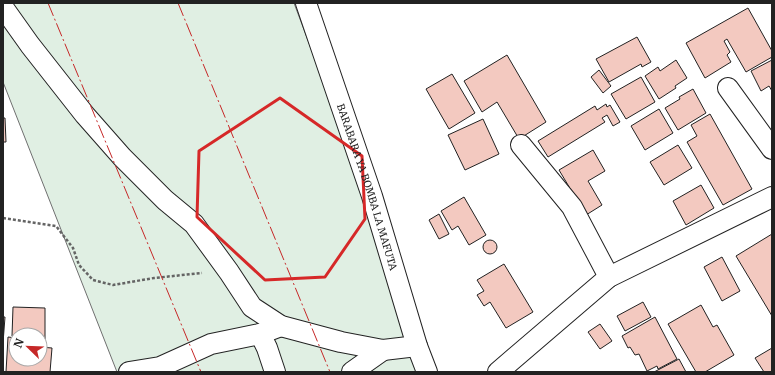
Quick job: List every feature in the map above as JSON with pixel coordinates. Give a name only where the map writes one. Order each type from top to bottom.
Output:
[{"type":"street","name":"BARABARA YA BOMBA LA MAFUTA","points":[[306,3],[372,196],[417,346],[427,372]]},
{"type":"street","points":[[3,7],[30,46],[85,115],[165,200],[194,224],[252,307],[281,326],[341,342],[383,350],[417,346]]},
{"type":"street","points":[[728,88],[772,149]]},
{"type":"street","points":[[521,145],[572,207],[609,277]]},
{"type":"street","points":[[498,372],[609,277],[772,196]]},
{"type":"street","points":[[129,372],[160,367],[211,344],[260,334],[281,326]]},
{"type":"street","points":[[260,334],[267,348],[275,372]]},
{"type":"street","points":[[352,372],[383,350]]},
{"type":"path","points":[[3,218],[56,226],[73,248],[79,265],[93,280],[113,285],[189,273],[229,272]]},
{"type":"highlighted area","points":[[280,98],[362,156],[365,219],[325,277],[265,280],[197,217],[199,151]]},
{"type":"green space","points":[[3,3],[294,3],[432,372],[117,372],[3,82]]},
{"type":"building","points":[[748,8],[772,51],[772,57],[746,72],[727,39],[724,41],[730,52],[727,55],[731,62],[705,78],[686,43]]},
{"type":"building","points":[[637,37],[651,62],[642,67],[641,64],[609,82],[596,59]]},
{"type":"building","points":[[507,55],[546,122],[519,139],[497,102],[482,112],[464,81]]},
{"type":"building","points":[[676,60],[687,78],[675,86],[676,88],[659,99],[645,76],[658,67],[660,71]]},
{"type":"building","points":[[772,60],[772,91],[769,86],[761,91],[751,71]]},
{"type":"building","points":[[599,70],[611,86],[603,93],[591,77]]},
{"type":"building","points":[[452,74],[475,113],[449,129],[426,89]]},
{"type":"building","points":[[641,77],[655,102],[626,119],[611,94]]},
{"type":"building","points":[[693,89],[706,113],[678,130],[665,108],[680,99],[679,97]]},
{"type":"building","points":[[606,104],[607,107],[610,105],[620,122],[613,126],[607,115],[602,118],[605,122],[548,157],[538,141],[595,106],[597,110]]},
{"type":"building","points":[[659,109],[673,133],[645,150],[631,126]]},
{"type":"building","points":[[710,114],[752,189],[723,205],[687,142],[697,136],[691,125]]},
{"type":"building","points":[[3,118],[5,118],[6,142],[3,142]]},
{"type":"building","points":[[483,119],[499,154],[465,170],[448,135]]},
{"type":"building","points":[[678,145],[692,168],[664,185],[650,162]]},
{"type":"building","points":[[593,150],[605,171],[588,181],[602,205],[586,215],[559,170]]},
{"type":"building","points":[[701,185],[714,208],[686,225],[673,201]]},
{"type":"building","points":[[464,197],[486,235],[469,245],[458,226],[452,230],[441,211]]},
{"type":"building","points":[[439,214],[449,234],[439,239],[429,220]]},
{"type":"building","points":[[772,234],[772,316],[736,256]]},
{"type":"building","points":[[487,240],[493,240],[497,244],[497,250],[493,254],[487,254],[483,250],[483,244]]},
{"type":"building","points":[[722,257],[740,291],[722,301],[704,267]]},
{"type":"building","points":[[504,264],[533,312],[506,328],[490,302],[484,306],[477,295],[484,291],[477,280]]},
{"type":"building","points":[[643,302],[651,317],[625,331],[617,316]]},
{"type":"building","points":[[701,305],[713,327],[717,325],[734,355],[705,372],[696,372],[668,324]]},
{"type":"building","points":[[13,307],[45,308],[45,327],[12,327]]},
{"type":"building","points":[[3,317],[5,317],[3,343]]},
{"type":"building","points":[[655,317],[677,359],[658,369],[657,366],[647,371],[639,354],[635,355],[630,347],[628,348],[622,336]]},
{"type":"building","points":[[600,324],[612,341],[600,349],[588,332]]},
{"type":"building","points":[[8,337],[8,367],[48,367],[48,348],[52,348],[50,372],[6,372]]},
{"type":"building","points":[[772,348],[772,372],[764,372],[755,358]]},
{"type":"building","points":[[679,359],[686,372],[654,372]]},
{"type":"power","points":[[48,3],[201,372]]},
{"type":"power","points":[[178,3],[330,372]]}]
